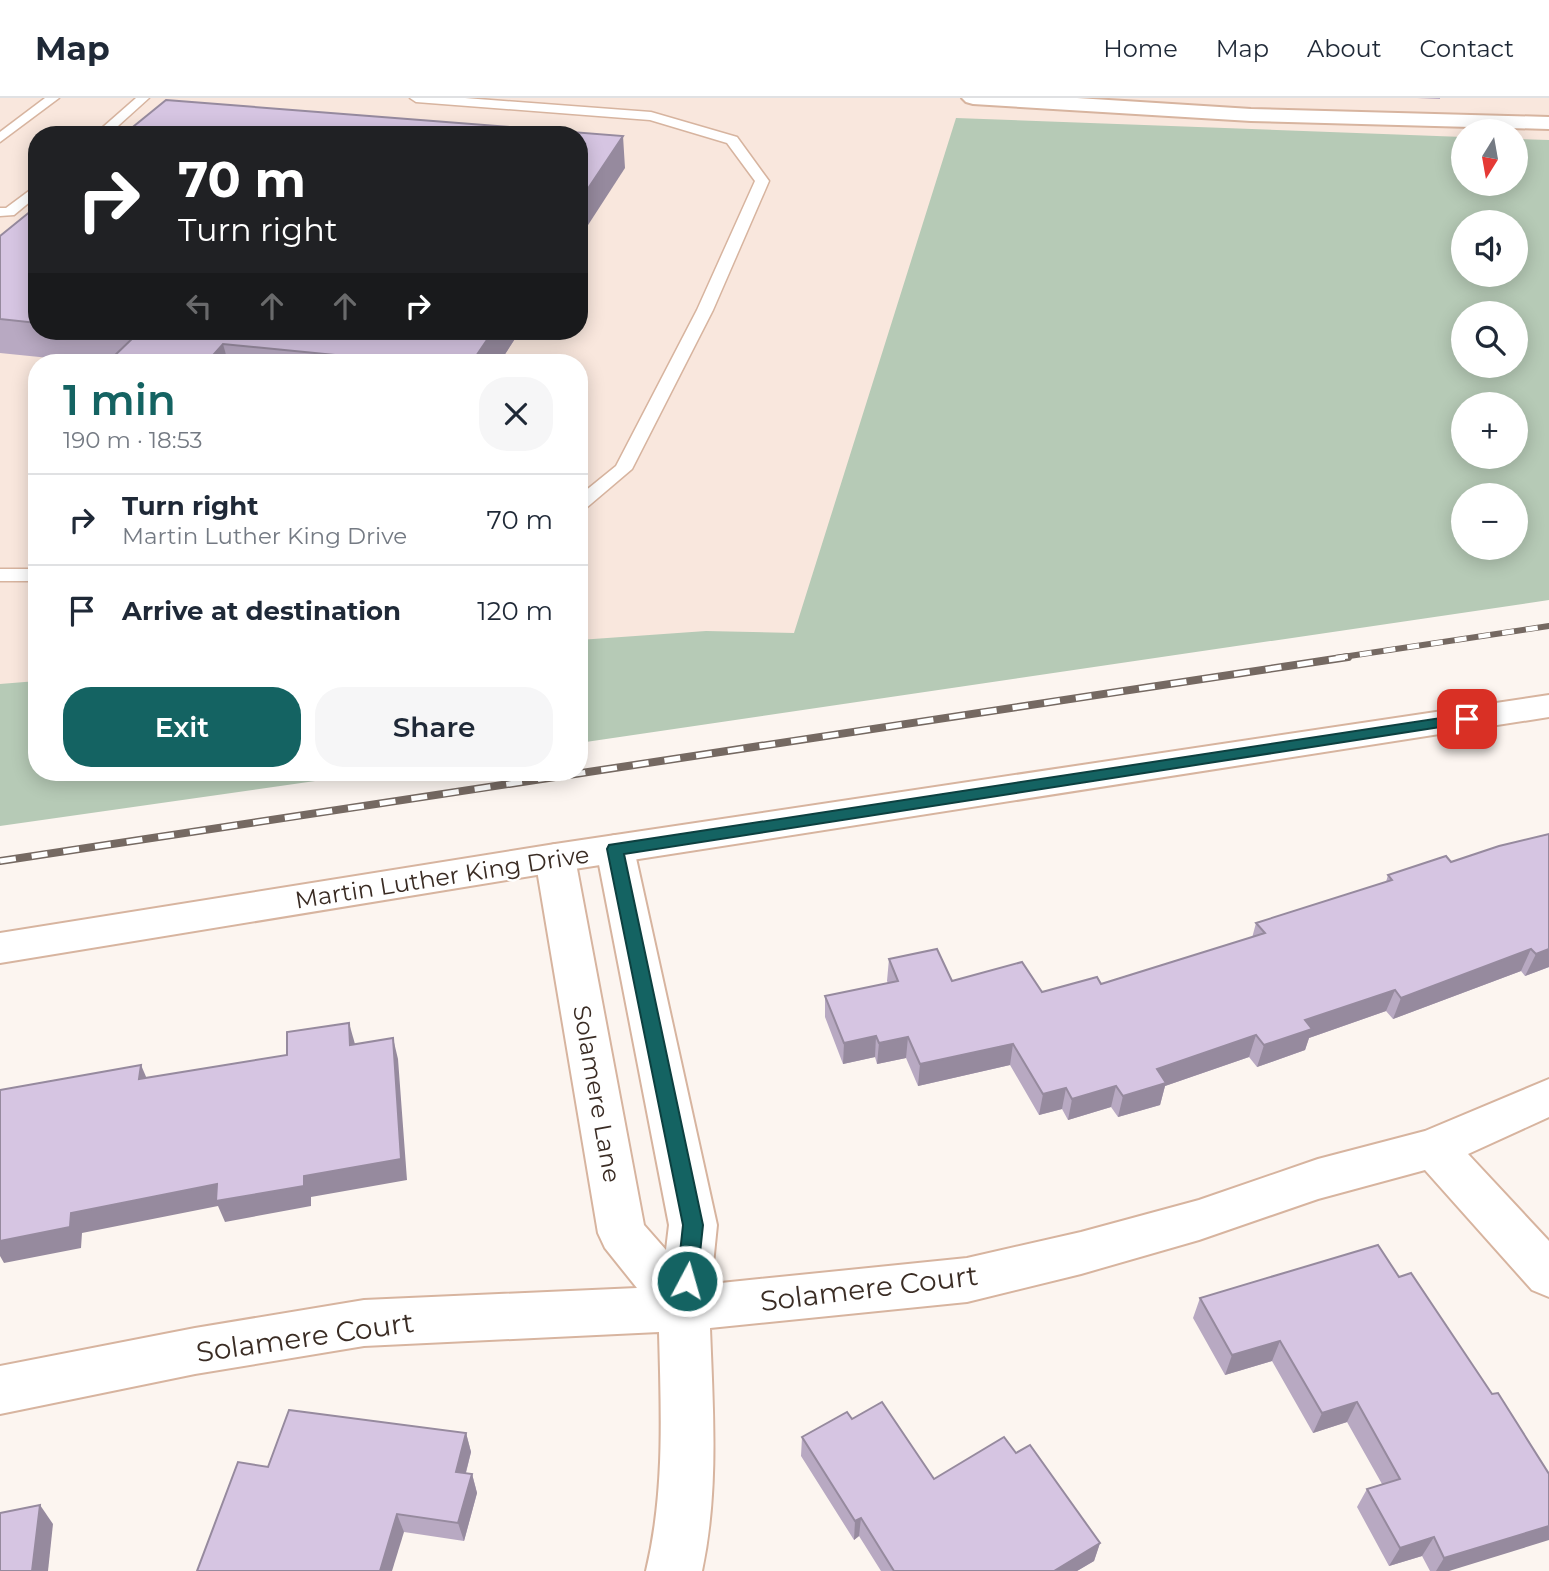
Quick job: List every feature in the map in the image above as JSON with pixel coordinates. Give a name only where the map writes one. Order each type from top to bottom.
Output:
[{"type":"street","points":[[973,98],[1250,106],[1549,123]]},
{"type":"street","name":"Martin Luther King Drive","points":[[0,948],[615,849],[1549,706]]},
{"type":"street","points":[[615,849],[693,1225],[684,1308],[688,1462],[682,1531],[674,1571]]},
{"type":"street","name":"Solamere Lane","points":[[555,859],[622,1233],[684,1308]]},
{"type":"street","name":"Solamere Court","points":[[0,1390],[195,1350],[364,1323],[684,1308],[808,1298],[967,1280],[1094,1250],[1199,1220],[1318,1179],[1434,1148],[1549,1097]]},
{"type":"street","points":[[1434,1148],[1549,1275]]},
{"type":"lane","points":[[0,138],[53,98]]},
{"type":"lane","points":[[110,126],[143,98]]},
{"type":"lane","points":[[416,98],[651,116],[732,140],[762,181],[705,310],[623,469],[588,498]]},
{"type":"lane","points":[[3,215],[28,196]]},
{"type":"lane","points":[[0,575],[28,575]]},
{"type":"shaded area","points":[[0,98],[1549,98],[1549,555],[1528,558],[1528,483],[1451,483],[1451,560],[1515,560],[588,695],[588,354],[28,354],[28,774],[0,779]]},
{"type":"green space","points":[[956,118],[1451,137],[1451,196],[1528,196],[1528,139],[1549,140],[1549,600],[588,742],[588,639],[706,631],[794,633]]},
{"type":"green space","points":[[28,682],[28,781],[315,781],[0,826],[0,684]]},
{"type":"building","points":[[166,100],[496,126],[134,126]]},
{"type":"building","points":[[588,133],[623,136],[588,188]]},
{"type":"building","points":[[28,213],[28,322],[0,319],[0,236]]},
{"type":"building","points":[[131,340],[487,340],[477,354],[325,354],[223,344],[214,354],[116,354]]},
{"type":"building","points":[[1549,834],[1549,949],[1536,954],[1531,949],[1401,998],[1395,990],[1305,1020],[1312,1029],[1264,1045],[1256,1035],[1157,1069],[1166,1083],[1123,1096],[1116,1086],[1072,1099],[1066,1088],[1043,1094],[1013,1044],[920,1064],[908,1037],[879,1043],[876,1036],[844,1043],[825,996],[898,981],[889,959],[937,949],[952,981],[1022,962],[1042,992],[1097,977],[1101,984],[1265,933],[1256,923],[1392,880],[1388,875],[1446,856],[1451,862],[1499,846]]},
{"type":"building","points":[[349,1023],[350,1045],[393,1038],[401,1159],[304,1176],[304,1186],[216,1201],[217,1184],[71,1213],[70,1227],[0,1241],[0,1090],[141,1065],[139,1079],[287,1055],[287,1032]]},
{"type":"building","points":[[1378,1245],[1399,1277],[1411,1273],[1492,1394],[1498,1393],[1549,1474],[1549,1526],[1444,1558],[1434,1537],[1400,1548],[1367,1489],[1400,1479],[1357,1402],[1322,1413],[1280,1341],[1232,1355],[1200,1298]]},
{"type":"building","points":[[882,1402],[934,1479],[1004,1437],[1016,1453],[1030,1445],[1100,1543],[1054,1571],[894,1571],[861,1518],[855,1521],[802,1437],[847,1412],[852,1419]]},
{"type":"building","points":[[289,1410],[466,1433],[456,1472],[472,1474],[458,1523],[397,1514],[380,1571],[197,1571],[238,1462],[268,1467]]},
{"type":"building","points":[[40,1505],[32,1571],[0,1571],[0,1513]]},
{"type":"railway","points":[[1336,658],[1549,626]]},
{"type":"railway","points":[[588,772],[1348,657]]},
{"type":"railway","points":[[0,861],[529,781]]},
{"type":"route","points":[[687,1281],[693,1225],[615,849],[1467,719]]}]
